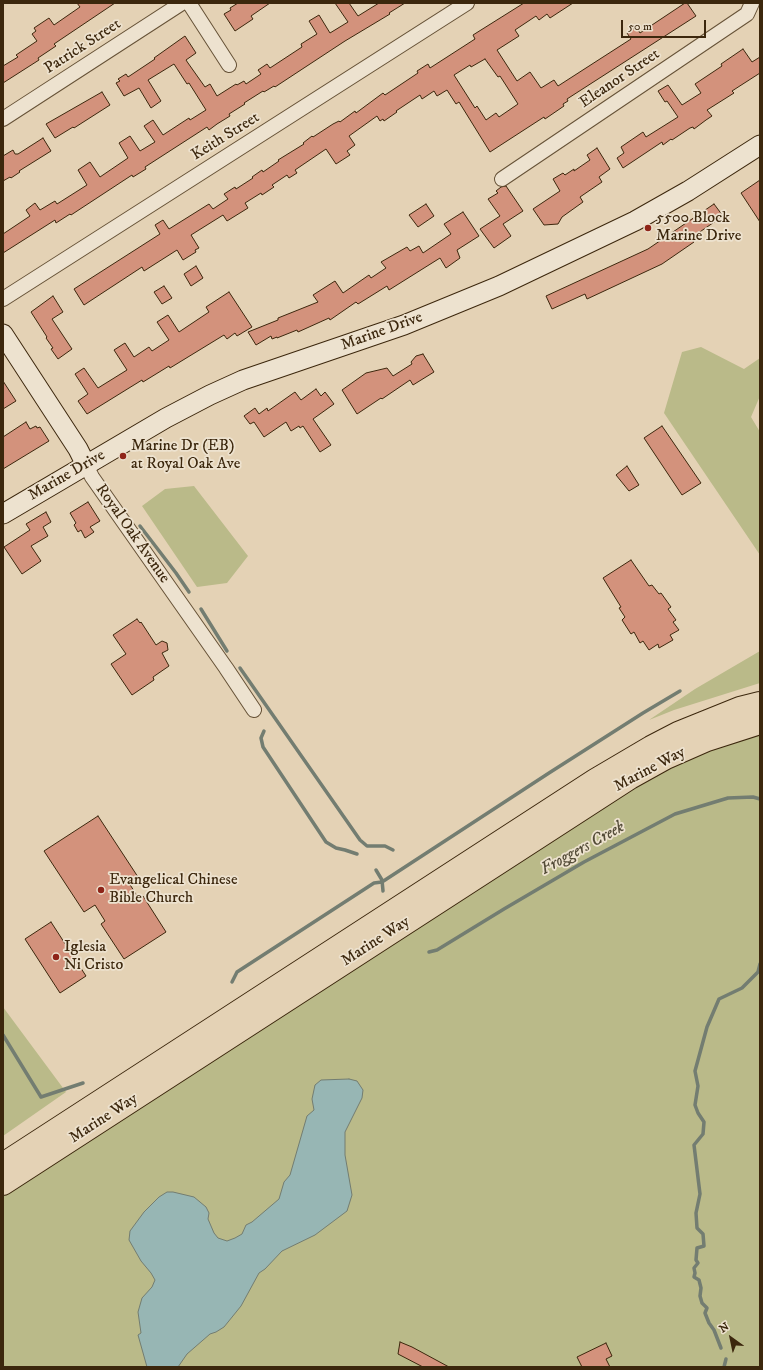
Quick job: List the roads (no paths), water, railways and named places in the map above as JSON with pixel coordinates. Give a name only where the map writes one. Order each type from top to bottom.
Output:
[{"type":"main road","name":"Marine Way","points":[[3,1164],[596,780],[651,747],[678,734],[740,708],[760,703]]},
{"type":"main road","name":"Marine Way","points":[[3,1184],[630,778],[666,758],[706,740],[760,723]]},
{"type":"street","name":"Patrick Street","points":[[3,119],[182,3]]},
{"type":"street","points":[[189,3],[229,65]]},
{"type":"street","name":"Keith Street","points":[[3,300],[467,3]]},
{"type":"street","points":[[752,3],[760,5]]},
{"type":"street","name":"Eleanor Street","points":[[502,179],[747,14],[752,3]]},
{"type":"street","name":"Marine Drive","points":[[3,514],[166,418],[210,395],[237,383],[404,325],[499,286],[635,221],[688,191],[760,145]]},
{"type":"street","name":"Royal Oak Avenue","points":[[3,334],[78,450],[92,477],[254,710]]},
{"type":"water","points":[[349,1079],[357,1081],[363,1090],[362,1098],[345,1132],[345,1155],[352,1195],[347,1211],[315,1235],[282,1251],[265,1269],[259,1273],[241,1306],[224,1327],[210,1334],[187,1354],[178,1367],[147,1367],[138,1335],[141,1333],[138,1312],[142,1298],[152,1287],[155,1280],[141,1261],[129,1240],[130,1231],[144,1212],[159,1197],[167,1192],[173,1192],[194,1197],[206,1207],[209,1213],[208,1219],[214,1233],[218,1238],[227,1241],[242,1234],[246,1225],[252,1222],[279,1199],[284,1182],[290,1175],[307,1116],[314,1110],[312,1099],[315,1085],[321,1080]]},
{"type":"waterway","points":[[140,526],[189,592]]},
{"type":"waterway","points":[[201,609],[227,651]]},
{"type":"waterway","points":[[240,668],[360,840],[367,846],[385,846],[393,850]]},
{"type":"waterway","points":[[232,982],[237,972],[374,883],[382,882],[549,773],[680,691]]},
{"type":"waterway","points":[[264,731],[261,738],[263,747],[326,842],[336,848],[357,854]]},
{"type":"waterway","name":"Froggers Creek","points":[[429,952],[437,950],[584,862],[675,814],[728,798],[753,797],[760,799]]},
{"type":"waterway","name":"Froggers Creek","points":[[376,870],[382,880],[383,891]]},
{"type":"waterway","name":"Froggers Creek","points":[[721,1348],[705,1313],[707,1308],[702,1303],[699,1280],[694,1277],[694,1268],[698,1263],[696,1260],[697,1248],[704,1246],[703,1234],[697,1228],[696,1213],[700,1194],[694,1145],[703,1134],[704,1122],[695,1105],[698,1086],[695,1071],[707,1027],[719,999],[742,988],[758,972],[760,964]]},
{"type":"waterway","name":"Froggers Creek","points":[[3,1035],[41,1097],[83,1083]]},
{"type":"waterway","name":"Froggers Creek","points":[[724,1367],[726,1359]]},
{"type":"place","name":"5500 Block Marine Drive","points":[[648,228]]},
{"type":"place","name":"Marine Dr (EB) at Royal Oak Ave","points":[[123,456]]},
{"type":"place","name":"Evangelical Chinese Bible Church","points":[[101,890]]},
{"type":"place","name":"Iglesia Ni Cristo","points":[[56,957]]}]
